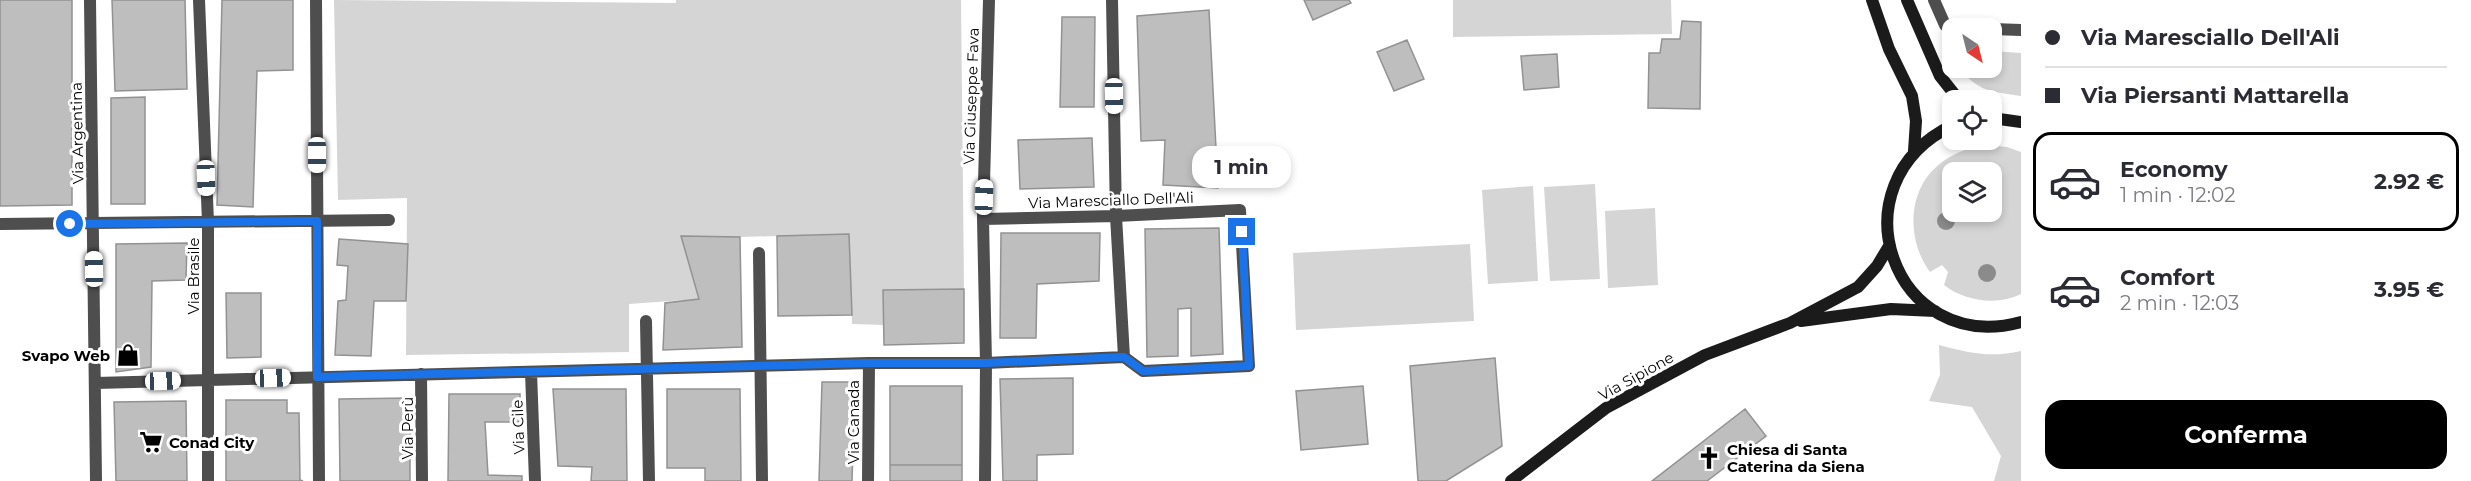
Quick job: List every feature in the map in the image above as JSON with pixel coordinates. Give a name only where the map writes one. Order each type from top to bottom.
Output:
[{"type":"street","name":"Via Argentina","points":[[90,0],[96,481]]},
{"type":"street","name":"Via Brasile","points":[[199,0],[208,222],[208,481]]},
{"type":"street","points":[[316,0],[319,481]]},
{"type":"street","name":"Via Giuseppe Fava","points":[[985,481],[986,363],[983,219],[989,0]]},
{"type":"street","points":[[96,383],[869,363],[986,363],[1124,357],[1116,216],[1112,0]]},
{"type":"street","points":[[1872,0],[1889,49],[1912,96],[1916,121],[1914,151]]},
{"type":"street","points":[[1907,0],[1940,76],[1951,90]]},
{"type":"street","points":[[1934,0],[1942,18]]},
{"type":"street","points":[[2002,29],[2021,30]]},
{"type":"street","points":[[2002,119],[2021,122]]},
{"type":"street","points":[[1942,130],[1914,151],[1895,179],[1886,212],[1889,246],[1898,272],[1914,294],[1935,311],[1958,322],[1983,327],[2007,326],[2021,322]]},
{"type":"street","name":"Via Maresciallo Dell'Ali","points":[[983,219],[1240,210],[1249,366],[1143,371],[1124,357]]},
{"type":"street","points":[[0,224],[389,220]]},
{"type":"street","points":[[1790,323],[1858,287],[1877,266],[1889,246]]},
{"type":"street","points":[[759,253],[762,481]]},
{"type":"street","points":[[1790,323],[1891,309],[1935,311]]},
{"type":"street","points":[[646,321],[649,481]]},
{"type":"street","name":"Via Sipione","points":[[1511,481],[1606,408],[1705,355],[1790,323]]},
{"type":"street","name":"Via Canada","points":[[868,481],[869,363]]},
{"type":"street","name":"Via Cile","points":[[531,372],[535,481]]},
{"type":"street","name":"Via Perù","points":[[421,374],[422,481]]},
{"type":"shaded area","points":[[334,0],[676,3],[676,0],[961,0],[964,289],[884,290],[884,325],[852,324],[849,234],[682,236],[699,299],[629,304],[629,352],[406,355],[407,198],[338,200]]},
{"type":"shaded area","points":[[1453,0],[1671,0],[1672,34],[1453,37]]},
{"type":"shaded area","points":[[2002,52],[2021,53],[2021,96],[2002,93],[2002,90],[1987,90],[1968,78],[2002,78]]},
{"type":"shaded area","points":[[2002,147],[2021,152],[2021,294],[2012,298],[1981,300],[1952,290],[1944,285],[1948,272],[1942,265],[1930,272],[1916,244],[1914,213],[1917,197],[1923,183],[1942,163],[1942,222],[2002,222],[2002,162],[1943,162],[1965,150],[2002,150]]},
{"type":"shaded area","points":[[1595,184],[1600,279],[1550,281],[1544,187]]},
{"type":"shaded area","points":[[1533,186],[1538,281],[1488,284],[1482,190]]},
{"type":"shaded area","points":[[1655,208],[1658,285],[1608,288],[1605,211]]},
{"type":"shaded area","points":[[1470,244],[1474,321],[1296,330],[1293,253]]},
{"type":"shaded area","points":[[1939,345],[1980,354],[2021,351],[2021,481],[1994,481],[2001,456],[1972,407],[1929,401],[1940,375]]},
{"type":"building","points":[[0,0],[72,0],[72,205],[0,206]]},
{"type":"building","points":[[112,0],[185,0],[187,89],[115,91]]},
{"type":"building","points":[[222,0],[293,0],[293,70],[257,71],[253,207],[217,205]]},
{"type":"building","points":[[1304,0],[1349,0],[1351,3],[1313,20]]},
{"type":"building","points":[[1209,10],[1218,188],[1163,185],[1165,140],[1141,141],[1137,16]]},
{"type":"building","points":[[1062,17],[1095,17],[1094,107],[1060,107]]},
{"type":"building","points":[[1682,21],[1701,22],[1700,109],[1648,108],[1649,53],[1660,53],[1662,39],[1680,39]]},
{"type":"building","points":[[1407,40],[1424,79],[1394,91],[1377,52]]},
{"type":"building","points":[[1557,54],[1559,87],[1524,90],[1521,56]]},
{"type":"building","points":[[145,97],[145,204],[111,204],[111,98]]},
{"type":"building","points":[[1092,138],[1094,187],[1020,189],[1018,140]]},
{"type":"building","points":[[1219,228],[1223,354],[1191,356],[1191,308],[1178,309],[1178,356],[1147,357],[1145,229]]},
{"type":"building","points":[[1001,233],[1100,233],[1099,281],[1037,284],[1036,338],[1000,338]]},
{"type":"building","points":[[849,234],[852,315],[778,316],[777,236]]},
{"type":"building","points":[[681,236],[740,237],[742,347],[663,350],[665,303],[699,299]]},
{"type":"building","points":[[339,239],[408,244],[406,301],[374,301],[371,356],[335,355],[338,301],[346,300],[348,266],[337,265]]},
{"type":"building","points":[[187,243],[186,280],[152,281],[151,367],[116,372],[116,244]]},
{"type":"building","points":[[964,289],[964,343],[884,345],[883,290]]},
{"type":"building","points":[[226,293],[261,293],[261,357],[227,358]]},
{"type":"building","points":[[1495,358],[1502,446],[1446,481],[1418,481],[1410,366]]},
{"type":"building","points":[[1073,378],[1073,454],[1037,455],[1037,481],[1003,481],[1000,379]]},
{"type":"building","points":[[822,382],[855,382],[852,481],[819,481]]},
{"type":"building","points":[[890,386],[962,386],[962,465],[890,465]]},
{"type":"building","points":[[1363,386],[1368,444],[1301,450],[1296,391]]},
{"type":"building","points":[[553,389],[626,389],[627,481],[591,481],[592,467],[558,466]]},
{"type":"building","points":[[667,389],[740,389],[741,481],[705,481],[705,468],[667,468]]},
{"type":"building","points":[[449,394],[520,394],[520,422],[485,422],[488,475],[522,476],[522,481],[448,481]]},
{"type":"building","points":[[410,398],[410,481],[340,481],[339,399]]},
{"type":"building","points":[[226,400],[287,400],[287,413],[299,413],[300,480],[303,481],[226,481]]},
{"type":"building","name":"Conad City","points":[[186,401],[187,481],[116,481],[114,402]]},
{"type":"building","name":"Chiesa di Santa Caterina da Siena","points":[[1745,409],[1766,436],[1707,481],[1652,481]]},
{"type":"building","points":[[890,465],[962,465],[962,481],[890,481]]},
{"type":"place","name":"Svapo Web","points":[[128,355]]},
{"type":"place","name":"Conad City","points":[[151,442]]},
{"type":"place","name":"Chiesa di Santa Caterina da Siena","points":[[1709,458]]},
{"type":"route","points":[[70,224],[317,221],[317,377],[869,363],[986,363],[1124,357],[1143,371],[1249,366],[1242,232]]}]
